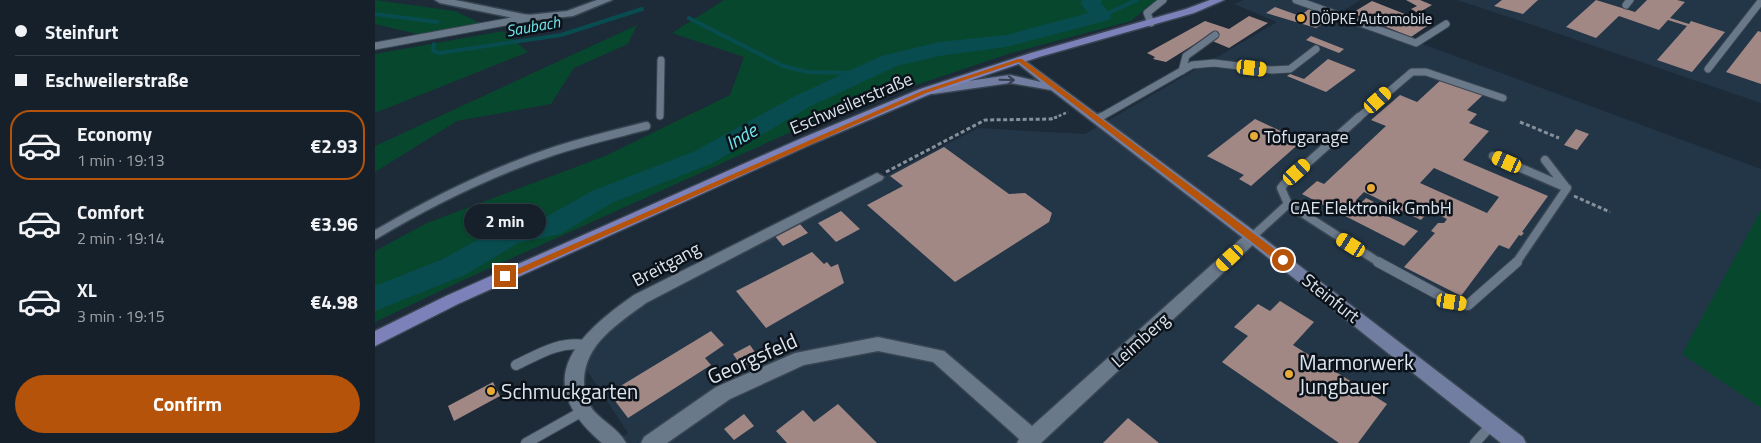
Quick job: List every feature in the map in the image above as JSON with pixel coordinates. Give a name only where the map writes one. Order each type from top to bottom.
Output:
[{"type":"main road","name":"Eschweilerstraße","points":[[375,339],[461,296],[924,92],[1020,60],[1151,23],[1219,0]]},
{"type":"street","points":[[440,0],[528,18],[569,14],[607,0]]},
{"type":"street","name":"Steinfurt","points":[[1020,60],[1056,90],[1080,106],[1253,237],[1516,443]]},
{"type":"street","points":[[924,92],[1010,79],[1027,81],[1056,90]]},
{"type":"street","name":"Breitgang","points":[[616,443],[583,411],[576,395],[573,372],[585,344],[609,321],[640,299],[877,177]]},
{"type":"street","name":"Leimberg","points":[[1030,440],[1253,237]]},
{"type":"street","name":"Georgsfeld","points":[[651,443],[723,393],[801,358],[877,344],[938,356],[1030,440]]},
{"type":"lane","points":[[1151,23],[1147,13],[1163,0]]},
{"type":"lane","points":[[1296,0],[1416,43],[1446,24]]},
{"type":"lane","points":[[1708,69],[1761,1]]},
{"type":"lane","points":[[375,46],[528,18]]},
{"type":"lane","points":[[1182,71],[1185,56],[1215,35]]},
{"type":"lane","points":[[1097,119],[1192,65],[1214,63],[1271,70],[1290,69],[1315,49]]},
{"type":"lane","points":[[660,116],[661,60]]},
{"type":"lane","points":[[1503,98],[1426,72],[1412,72],[1405,76],[1283,184],[1281,193],[1288,204],[1383,265],[1452,302],[1468,305],[1514,267],[1565,190]]},
{"type":"lane","points":[[375,235],[417,210],[519,165],[556,151],[646,126]]},
{"type":"lane","points":[[1493,156],[1565,190]]},
{"type":"lane","points":[[1545,160],[1565,190]]},
{"type":"lane","points":[[1253,237],[1277,212],[1288,204]]},
{"type":"lane","points":[[516,366],[559,344],[573,341],[585,344]]},
{"type":"lane","points":[[526,443],[583,411]]},
{"type":"lane","points":[[1475,443],[1492,424]]},
{"type":"path","points":[[877,177],[985,120],[1051,119],[1080,106]]},
{"type":"path","points":[[1520,122],[1559,138]]},
{"type":"path","points":[[1565,190],[1610,212]]},
{"type":"shaded area","points":[[1243,0],[1361,0],[1339,13],[1761,169],[1761,443],[614,443],[628,433],[586,369],[596,345],[648,298],[978,128],[1085,134],[1277,22],[1234,4]]},
{"type":"shaded area","points":[[1457,0],[1761,0],[1761,103],[1530,24]]},
{"type":"green space","points":[[375,0],[455,11],[482,24],[421,35],[375,24]]},
{"type":"green space","points":[[724,0],[1156,0],[1131,21],[1011,53],[922,83],[791,132],[375,322],[375,251],[427,223],[605,156],[730,95],[744,57],[672,33]]},
{"type":"green space","points":[[637,25],[628,44],[574,68],[551,104],[457,121],[375,172],[375,146]]},
{"type":"green space","points":[[503,31],[528,52],[375,113],[375,54]]},
{"type":"green space","points":[[1761,210],[1761,408],[1682,354]]},
{"type":"building","points":[[1406,0],[1420,0],[1432,5],[1418,13],[1411,9],[1417,6]]},
{"type":"building","points":[[1502,0],[1538,0],[1523,14],[1494,6]]},
{"type":"building","points":[[1596,0],[1635,12],[1647,0],[1677,0],[1685,2],[1670,18],[1689,24],[1691,21],[1725,32],[1692,72],[1657,60],[1687,26],[1668,20],[1659,30],[1619,16],[1596,38],[1566,27]]},
{"type":"building","points":[[1372,1],[1430,24],[1411,37],[1352,13]]},
{"type":"building","name":"DÖPKE Automobile","points":[[1275,7],[1300,16],[1309,9],[1332,17],[1316,28],[1266,13]]},
{"type":"building","points":[[1249,16],[1268,23],[1229,48],[1210,40],[1220,34],[1214,32],[1166,62],[1153,59],[1155,57],[1147,53],[1205,21],[1229,29]]},
{"type":"building","points":[[1758,31],[1761,32],[1761,84],[1726,72]]},
{"type":"building","points":[[1311,36],[1344,49],[1339,53],[1306,40]]},
{"type":"building","points":[[1328,59],[1356,70],[1326,92],[1287,76],[1290,74],[1304,79]]},
{"type":"building","name":"CAE Elektronik GmbH","points":[[1443,78],[1484,94],[1467,110],[1477,114],[1469,123],[1489,131],[1463,160],[1548,196],[1522,232],[1524,233],[1521,236],[1519,235],[1509,249],[1499,245],[1461,296],[1404,267],[1435,233],[1431,231],[1438,223],[1444,223],[1447,219],[1429,211],[1421,220],[1364,192],[1356,200],[1361,203],[1366,198],[1374,202],[1369,207],[1418,231],[1404,246],[1302,194],[1317,181],[1324,184],[1386,126],[1371,120],[1400,95],[1417,102]],"holes":[[[1434,168],[1499,197],[1487,213],[1420,183]]]},
{"type":"building","points":[[1255,119],[1302,141],[1251,186],[1239,179],[1244,175],[1207,156]]},
{"type":"building","points":[[1576,129],[1589,134],[1577,150],[1564,145]]},
{"type":"building","points":[[944,147],[1009,194],[1025,193],[1052,213],[1049,222],[955,282],[867,205],[903,186],[890,176]]},
{"type":"building","points":[[841,211],[860,229],[836,242],[818,223]]},
{"type":"building","points":[[799,223],[808,233],[783,246],[774,235]]},
{"type":"building","points":[[812,252],[824,264],[827,262],[831,267],[838,264],[844,283],[766,328],[736,291]]},
{"type":"building","name":"Marmorwerk Jungbauer","points":[[1280,301],[1314,322],[1293,345],[1387,404],[1358,443],[1339,443],[1222,362],[1248,336],[1234,327],[1258,304],[1270,311]]},
{"type":"building","points":[[711,331],[724,345],[705,358],[711,365],[628,418],[609,393]]},
{"type":"building","points":[[750,345],[759,358],[742,367],[733,354]]},
{"type":"building","points":[[493,382],[500,396],[454,421],[448,406]]},
{"type":"building","points":[[838,404],[877,443],[787,443],[776,431],[803,410],[814,422]]},
{"type":"building","points":[[744,414],[754,426],[734,440],[724,429]]},
{"type":"building","points":[[1128,418],[1159,443],[1103,443]]},
{"type":"waterway","name":"Inde","points":[[375,299],[454,267],[510,234],[551,227],[602,197],[704,157],[803,101],[889,61],[939,49],[1006,41],[1102,16],[1091,4],[1092,0]]},
{"type":"waterway","points":[[1102,16],[1137,0]]},
{"type":"waterway","name":"Saubach","points":[[434,44],[433,51],[439,53],[561,35],[642,9]]},
{"type":"waterway","name":"Saubach","points":[[375,14],[437,22]]},
{"type":"waterway","name":"Saubach","points":[[689,18],[783,66],[808,72],[859,73]]},
{"type":"place","name":"DÖPKE Automobile","points":[[1301,18]]},
{"type":"place","name":"Tofugarage","points":[[1254,136]]},
{"type":"place","name":"CAE Elektronik GmbH","points":[[1371,188]]},
{"type":"place","name":"Marmorwerk Jungbauer","points":[[1289,374]]},
{"type":"place","name":"Schmuckgarten","points":[[491,391]]},
{"type":"route","points":[[505,276],[924,92],[1020,60],[1056,90],[1283,260]]}]
